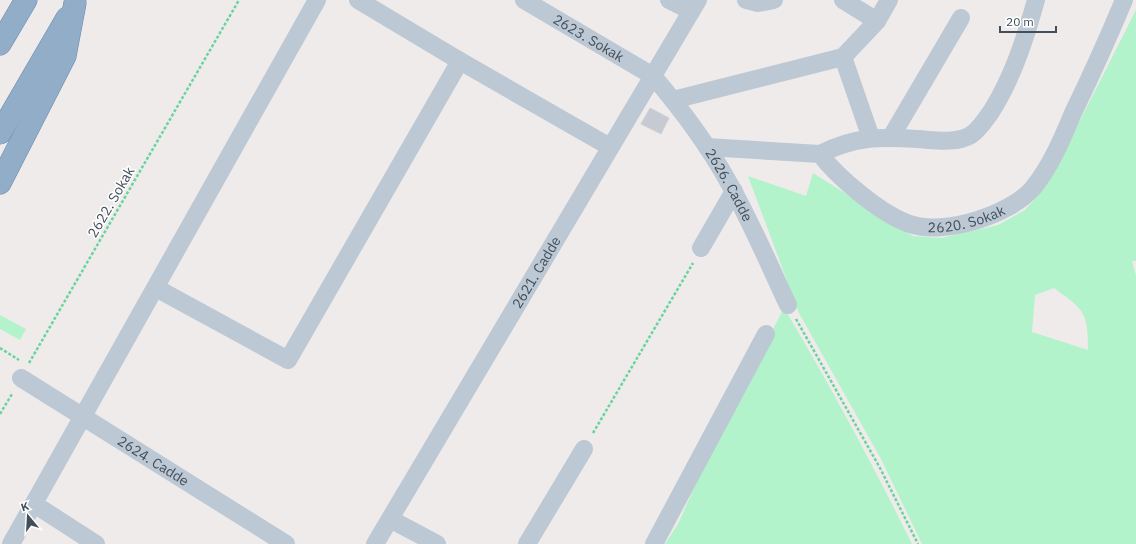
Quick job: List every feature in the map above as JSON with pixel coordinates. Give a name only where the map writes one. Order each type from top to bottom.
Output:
[{"type":"highway","points":[[0,20],[19,0]]},
{"type":"highway","points":[[0,44],[26,0]]},
{"type":"highway","points":[[0,133],[76,2]]},
{"type":"highway","points":[[0,183],[65,56],[76,2]]},
{"type":"street","points":[[11,544],[84,417],[317,0]]},
{"type":"street","points":[[358,0],[460,61],[610,147]]},
{"type":"street","name":"2623. Sokak","points":[[524,0],[653,76]]},
{"type":"street","points":[[669,0],[694,6]]},
{"type":"street","points":[[746,0],[758,3],[774,0]]},
{"type":"street","points":[[843,0],[877,21]]},
{"type":"street","points":[[673,100],[843,57],[877,21],[889,0]]},
{"type":"street","points":[[707,147],[820,154],[846,143],[871,138],[891,137],[954,140],[971,135],[978,128],[996,103],[1010,77],[1026,35],[1036,0]]},
{"type":"street","name":"2620. Sokak","points":[[820,154],[830,167],[848,183],[889,213],[910,224],[922,227],[950,225],[979,219],[1004,210],[1025,196],[1043,174],[1083,92],[1124,0]]},
{"type":"street","name":"2621. Cadde","points":[[375,544],[694,6]]},
{"type":"street","points":[[891,137],[961,18]]},
{"type":"street","points":[[843,57],[871,138]]},
{"type":"street","points":[[156,288],[288,360],[460,61]]},
{"type":"street","name":"2626. Cadde","points":[[653,76],[673,100],[707,147],[734,191],[788,304]]},
{"type":"street","points":[[701,248],[734,191]]},
{"type":"street","points":[[654,544],[766,334]]},
{"type":"street","name":"2624. Cadde","points":[[25,372],[84,417],[286,544]]},
{"type":"street","points":[[527,544],[584,449]]},
{"type":"street","points":[[34,504],[96,544]]},
{"type":"street","points":[[390,519],[437,544]]},
{"type":"path","name":"2622. Sokak","points":[[0,414],[239,0]]},
{"type":"path","points":[[584,449],[701,248]]},
{"type":"path","points":[[788,304],[880,468],[918,544]]},
{"type":"path","points":[[0,348],[25,372]]},
{"type":"green space","points":[[1136,10],[1136,261],[1132,261],[1136,276],[1136,544],[922,544],[881,459],[799,313],[748,176],[806,196],[813,173],[913,236],[941,238],[998,225],[1025,210],[1037,197],[1062,156]],"holes":[[[1054,288],[1072,301],[1082,313],[1087,327],[1088,350],[1032,332],[1035,295]]]},
{"type":"green space","points":[[784,308],[850,424],[912,544],[665,544],[678,524],[716,439]]},
{"type":"green space","points":[[0,315],[26,329],[20,340],[0,329]]},
{"type":"building","points":[[650,108],[669,118],[661,134],[641,124]]}]
